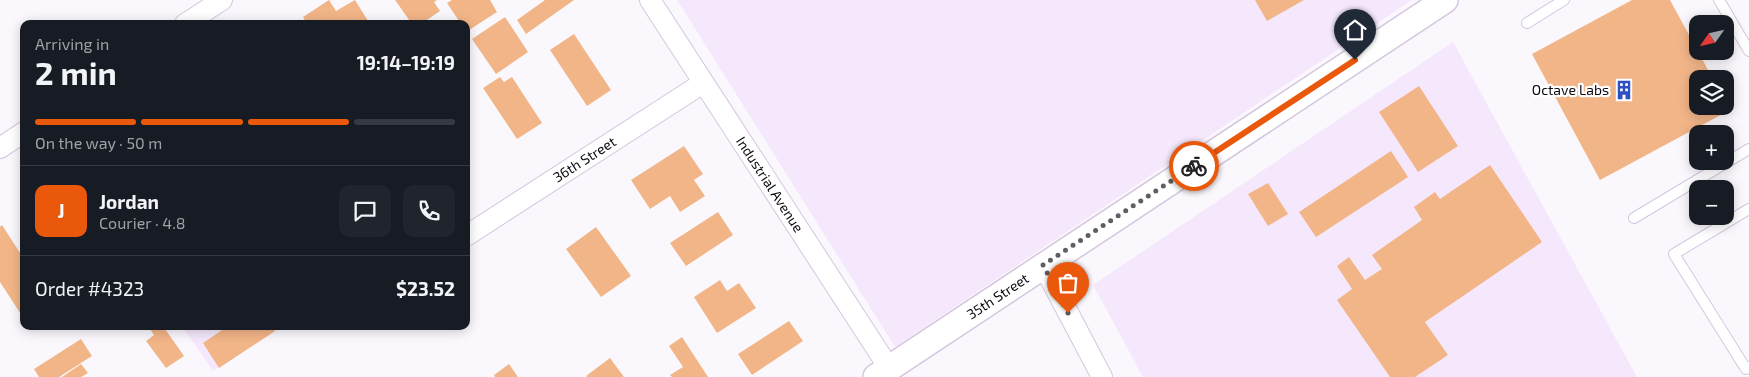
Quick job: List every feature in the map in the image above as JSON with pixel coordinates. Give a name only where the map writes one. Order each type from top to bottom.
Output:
[{"type":"street","points":[[191,20],[222,0]]},
{"type":"street","name":"Industrial Avenue","points":[[650,0],[883,373]]},
{"type":"street","name":"35th Street","points":[[883,373],[1043,265],[1445,0]]},
{"type":"street","name":"36th Street","points":[[470,233],[703,83]]},
{"type":"street","points":[[0,148],[20,135]]},
{"type":"street","points":[[1043,265],[1102,377]]},
{"type":"lane","points":[[1527,23],[1564,0]]},
{"type":"lane","points":[[1719,0],[1749,51]]},
{"type":"lane","points":[[1634,218],[1749,149]]},
{"type":"lane","points":[[1749,209],[1674,254],[1746,369],[1749,367]]},
{"type":"shaded area","points":[[677,0],[1412,0],[895,347]]},
{"type":"shaded area","points":[[1453,42],[1637,377],[1143,377],[1093,285]]},
{"type":"shaded area","points":[[185,330],[277,330],[213,371]]},
{"type":"building","points":[[329,0],[336,11],[355,0],[368,20],[305,20],[303,17]]},
{"type":"building","points":[[395,0],[437,0],[434,2],[440,11],[427,20],[409,20]]},
{"type":"building","points":[[452,0],[490,0],[497,12],[470,29],[470,20],[458,20],[447,3]]},
{"type":"building","points":[[545,0],[574,0],[526,34],[517,20]]},
{"type":"building","points":[[1255,0],[1304,0],[1267,21]]},
{"type":"building","name":"Octave Labs","points":[[1632,0],[1670,0],[1689,35],[1689,60],[1703,60],[1708,70],[1689,70],[1689,115],[1721,115],[1702,125],[1689,125],[1689,132],[1600,180],[1532,54]]},
{"type":"building","points":[[505,17],[528,52],[496,74],[472,39]]},
{"type":"building","points":[[574,34],[611,90],[587,106],[550,50]]},
{"type":"building","points":[[500,77],[504,82],[512,77],[542,123],[517,139],[483,88]]},
{"type":"building","points":[[1419,86],[1458,146],[1418,172],[1379,112]]},
{"type":"building","points":[[684,146],[703,174],[694,180],[705,196],[680,212],[670,196],[650,209],[631,180]]},
{"type":"building","points":[[1391,151],[1408,177],[1316,237],[1299,212]]},
{"type":"building","points":[[1490,165],[1542,242],[1425,322],[1448,355],[1415,377],[1390,377],[1337,300],[1352,289],[1337,266],[1349,257],[1365,280],[1382,269],[1372,255],[1422,220],[1414,207],[1435,192],[1440,199]]},
{"type":"building","points":[[1268,183],[1288,214],[1268,226],[1248,194]]},
{"type":"building","points":[[718,212],[733,235],[686,266],[670,243]]},
{"type":"building","points":[[2,225],[20,253],[20,313],[0,282],[0,227]]},
{"type":"building","points":[[596,227],[631,276],[601,297],[566,249]]},
{"type":"building","points":[[720,280],[727,291],[739,283],[756,308],[717,333],[694,297]]},
{"type":"building","points":[[789,321],[803,341],[752,375],[738,354]]},
{"type":"building","points":[[151,330],[166,330],[184,356],[166,368],[146,341],[154,335]]},
{"type":"building","points":[[222,330],[275,331],[219,368],[203,343]]},
{"type":"building","points":[[682,337],[708,377],[672,377],[670,375],[683,367],[669,346]]},
{"type":"building","points":[[81,339],[92,356],[59,377],[39,377],[34,369]]},
{"type":"building","points":[[610,358],[624,377],[586,376]]},
{"type":"building","points":[[81,364],[88,373],[81,377],[62,377]]},
{"type":"building","points":[[509,364],[518,377],[495,377],[494,375]]},
{"type":"way so far","points":[[1068,313],[1043,265],[1194,166]]},
{"type":"place","name":"Octave Labs","points":[[1624,90]]},
{"type":"route","points":[[1194,166],[1355,60]]}]
